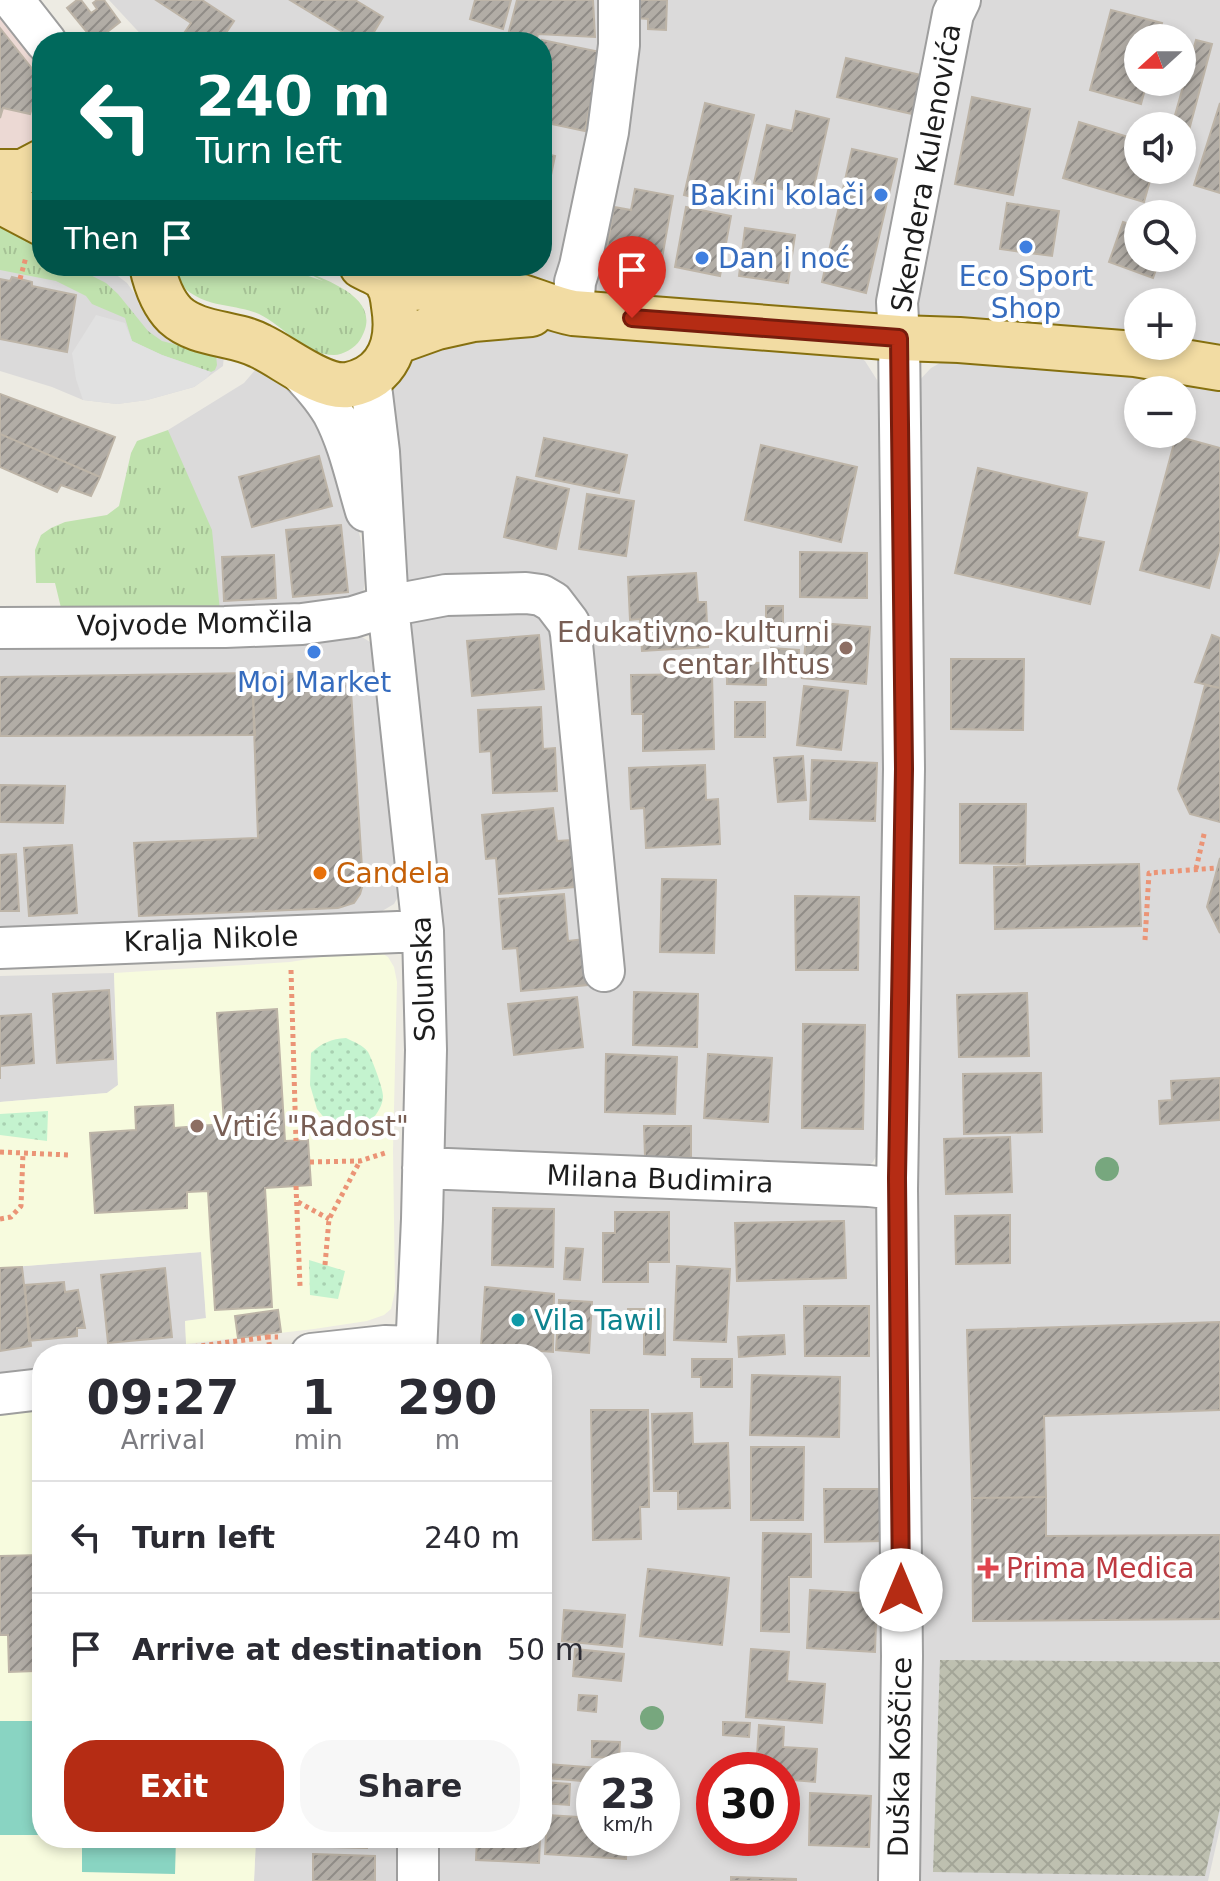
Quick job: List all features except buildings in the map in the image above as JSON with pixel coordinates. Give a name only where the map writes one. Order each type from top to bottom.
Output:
[{"type":"main road","points":[[0,172],[23,172],[32,169]]},
{"type":"main road","points":[[0,180],[32,194]]},
{"type":"main road","points":[[0,201],[32,218]]},
{"type":"main road","name":"Skendera Kulenovića","points":[[376,276],[415,289],[474,288],[510,294],[568,312]]},
{"type":"main road","points":[[376,276],[395,309],[384,359]]},
{"type":"main road","name":"Skendera Kulenovića","points":[[159,284],[176,315],[187,323],[259,345],[320,380],[337,386],[350,384],[437,327],[473,319],[568,312],[1135,354],[1220,368]]},
{"type":"street","points":[[568,312],[608,132],[619,45],[619,0]]},
{"type":"street","name":"Skendera Kulenovića","points":[[899,338],[897,302],[904,263],[953,14],[960,0]]},
{"type":"street","name":"Duška Koščice","points":[[899,338],[904,769],[897,1189],[902,1656],[899,1881]]},
{"type":"street","name":"Solunska","points":[[384,359],[371,386],[379,452],[387,590],[423,931],[426,1050],[408,1159],[416,1344]]},
{"type":"street","name":"Solunska","points":[[292,363],[317,389],[343,437],[387,590]]},
{"type":"street","points":[[387,590],[446,595],[541,595],[553,602],[569,623],[604,971]]},
{"type":"street","name":"Vojvode Momčila","points":[[0,628],[302,624],[353,617],[387,590]]},
{"type":"street","name":"Kralja Nikole","points":[[0,948],[423,931]]},
{"type":"street","name":"Milana Budimira","points":[[408,1159],[897,1189]]},
{"type":"street","points":[[0,1394],[32,1390]]},
{"type":"street","points":[[418,1848],[418,1881]]},
{"type":"path","points":[[1196,869],[1205,830]]},
{"type":"path","points":[[1145,940],[1149,873],[1217,868]]},
{"type":"path","points":[[290,962],[296,1141]]},
{"type":"path","points":[[0,1152],[69,1155]]},
{"type":"path","points":[[0,1219],[11,1217],[21,1206],[23,1153]]},
{"type":"path","points":[[310,1162],[408,1159]]},
{"type":"path","points":[[325,1265],[329,1219],[360,1161]]},
{"type":"path","points":[[296,1186],[300,1286]]},
{"type":"path","points":[[297,1202],[329,1219]]},
{"type":"path","points":[[214,1344],[268,1337]]},
{"type":"shaded area","points":[[109,0],[608,0],[608,50],[562,289],[470,276],[552,276],[552,32],[139,32]]},
{"type":"shaded area","points":[[627,0],[1220,0],[1220,346],[1196,342],[1196,288],[1124,288],[1124,331],[694,300],[596,297],[590,289]]},
{"type":"shaded area","points":[[0,12],[32,56],[32,147],[26,152],[0,157]]},
{"type":"shaded area","points":[[0,211],[32,229],[32,276],[118,276],[127,283],[150,315],[224,354],[223,366],[194,387],[147,400],[117,404],[83,400],[0,371]]},
{"type":"shaded area","points":[[96,315],[125,323],[132,341],[211,372],[194,387],[147,400],[117,404],[83,400],[72,353]]},
{"type":"shaded area","points":[[466,327],[538,329],[838,350],[853,352],[865,361],[877,380],[883,412],[895,767],[880,1138],[873,1162],[864,1170],[454,1161],[442,1153],[433,896],[406,637],[407,628],[427,608],[447,602],[526,599],[545,610],[557,627],[562,637],[594,977],[614,975],[580,621],[573,606],[562,592],[546,583],[522,576],[432,586],[413,582],[403,572],[382,409],[384,393],[394,370],[415,348],[434,337]]},
{"type":"shaded area","points":[[949,358],[1161,376],[1124,376],[1124,448],[1196,448],[1196,379],[1220,381],[1220,1828],[1208,1881],[907,1881],[915,385],[931,368]]},
{"type":"shaded area","points":[[262,362],[303,393],[339,449],[361,541],[365,579],[363,594],[357,600],[220,611],[168,430],[244,383]]},
{"type":"shaded area","points":[[362,637],[370,642],[374,652],[399,895],[394,904],[377,914],[0,931],[0,642]]},
{"type":"shaded area","name":"Vrtić \"Radost\"","points":[[369,949],[388,957],[397,982],[393,1150],[395,1291],[391,1309],[367,1321],[186,1344],[185,1321],[206,1318],[201,1252],[0,1268],[0,1102],[107,1093],[118,1085],[114,973],[290,962]]},
{"type":"shaded area","points":[[114,973],[118,1085],[107,1093],[0,1102],[0,976]]},
{"type":"shaded area","points":[[442,1179],[886,1193],[887,1881],[430,1881],[430,1848],[552,1848],[552,1344],[434,1344]]},
{"type":"shaded area","points":[[202,1252],[206,1319],[185,1321],[186,1344],[32,1344],[32,1372],[0,1377],[0,1268]]},
{"type":"shaded area","points":[[32,1405],[32,1848],[256,1848],[254,1881],[0,1881],[0,1408]]},
{"type":"shaded area","points":[[940,1660],[1220,1662],[1220,1808],[1205,1876],[933,1872]]},
{"type":"shaded area","points":[[0,1721],[32,1721],[32,1835],[0,1835]]},
{"type":"shaded area","points":[[82,1848],[176,1848],[175,1874],[82,1872]]},
{"type":"shaded area","points":[[256,1848],[401,1848],[401,1881],[254,1881]]},
{"type":"green space","points":[[0,227],[32,244],[32,276],[92,276],[118,294],[148,331],[162,341],[216,355],[215,370],[211,372],[162,355],[132,341],[125,318],[92,304],[86,296],[56,281],[0,270]]},
{"type":"green space","points":[[177,276],[308,276],[323,281],[313,276],[316,276],[350,293],[365,313],[366,325],[360,340],[352,348],[337,355],[323,354],[304,345],[259,314],[209,302],[190,293]]},
{"type":"green space","points":[[168,430],[212,530],[220,611],[62,612],[55,583],[36,583],[35,550],[41,535],[65,522],[107,515],[119,506],[131,453],[137,441]]},
{"type":"green space","points":[[346,1038],[368,1052],[383,1096],[374,1117],[357,1132],[331,1126],[317,1109],[310,1085],[311,1053],[327,1042]]},
{"type":"green space","points":[[48,1111],[47,1141],[0,1135],[0,1114]]},
{"type":"green space","points":[[309,1260],[345,1271],[338,1299],[310,1295]]},
{"type":"place","name":"Bakini kolači","points":[[881,195]]},
{"type":"place","name":"Eco Sport Shop","points":[[1026,247]]},
{"type":"place","name":"Dan i noć","points":[[702,258]]},
{"type":"place","name":"Edukativno-kulturni centar Ihtus","points":[[846,648]]},
{"type":"place","name":"Moj Market","points":[[314,652]]},
{"type":"place","name":"Candela","points":[[320,873]]},
{"type":"place","name":"Vrtić \"Radost\"","points":[[197,1126]]},
{"type":"place","name":"Vila Tawil","points":[[518,1320]]},
{"type":"place","name":"Prima Medica","points":[[988,1568]]},
{"type":"route","points":[[632,318],[899,338],[904,769],[897,1178],[901,1590]]}]
